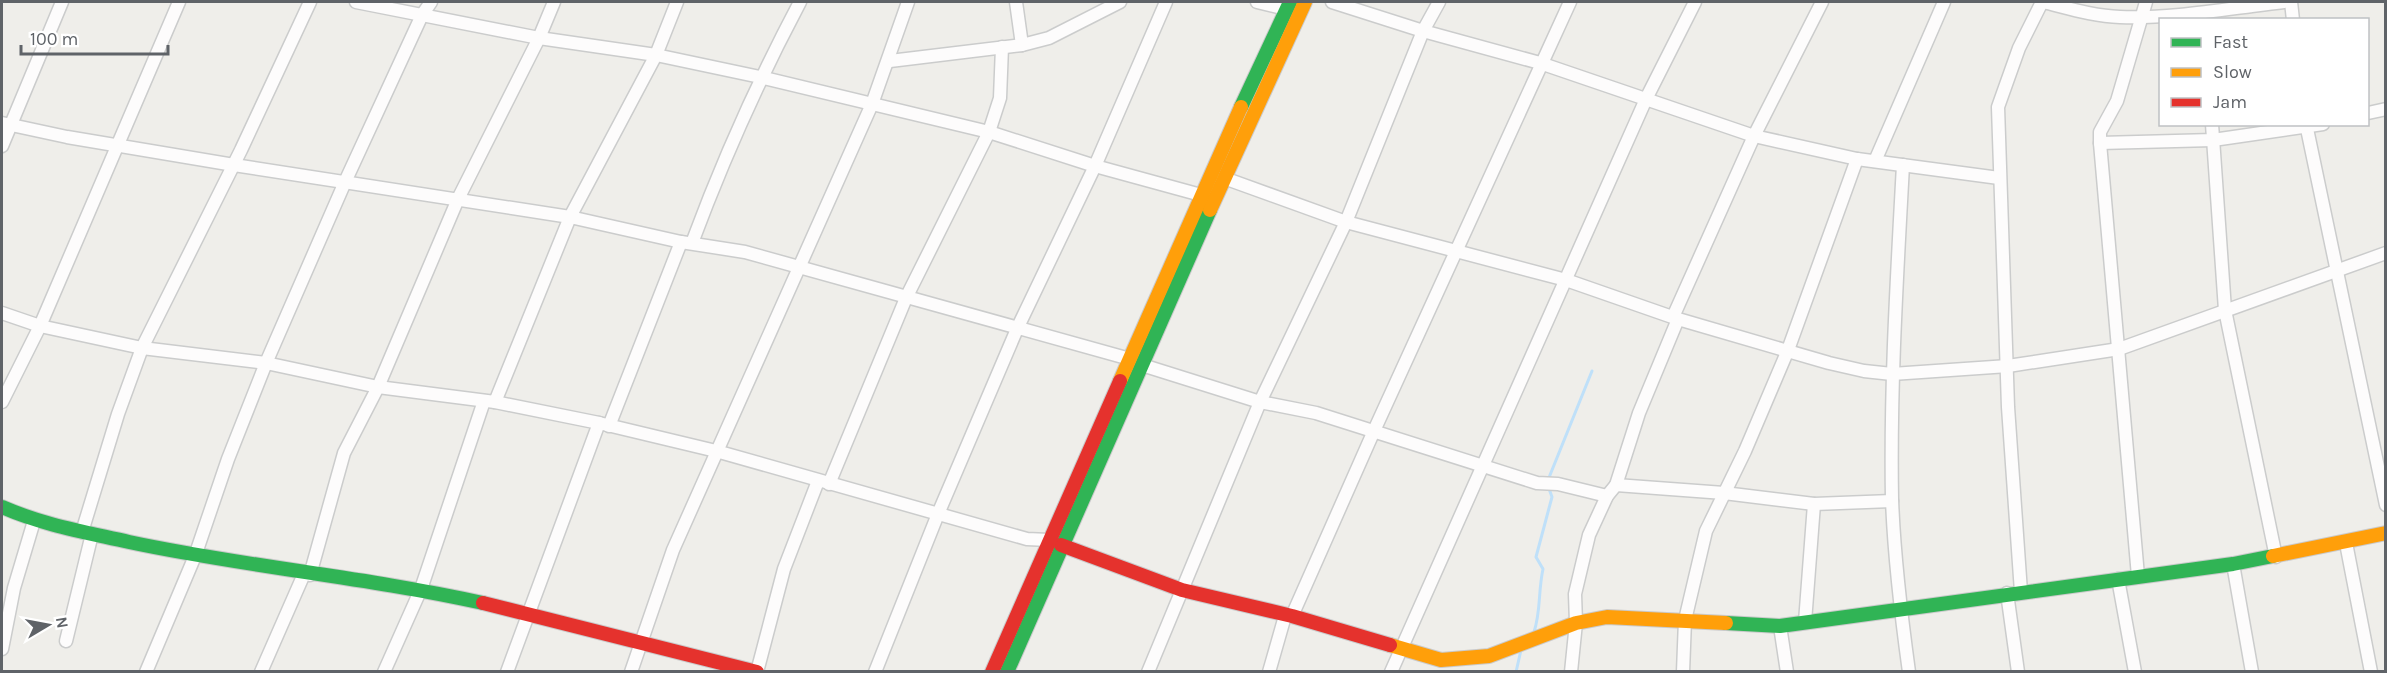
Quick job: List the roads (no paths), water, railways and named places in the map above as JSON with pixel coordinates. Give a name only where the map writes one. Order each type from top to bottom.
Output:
[{"type":"street","points":[[2,146],[6,125],[62,2]]},
{"type":"street","points":[[2,402],[40,327],[179,2]]},
{"type":"street","points":[[66,640],[87,533],[118,414],[142,348],[234,165],[310,2]]},
{"type":"street","points":[[356,2],[539,38],[656,55],[760,77],[989,132],[1095,166],[1201,195]]},
{"type":"street","points":[[146,672],[195,556],[228,459],[266,363],[345,182],[422,15],[431,2]]},
{"type":"street","points":[[261,672],[307,574],[344,453],[378,387],[458,199],[539,38],[554,2]]},
{"type":"street","points":[[384,672],[421,589],[489,402],[570,217],[656,55],[677,2]]},
{"type":"street","points":[[507,672],[604,425],[760,77],[800,2]]},
{"type":"street","points":[[631,672],[673,550],[873,104],[890,61],[908,2]]},
{"type":"street","points":[[1016,2],[1022,45]]},
{"type":"street","points":[[890,61],[1022,45],[1049,38],[1106,5],[1120,2]]},
{"type":"street","points":[[875,672],[938,514],[1017,329],[1095,166],[1166,2]]},
{"type":"street","points":[[1136,362],[1201,195],[1288,5],[1257,2]]},
{"type":"street","points":[[992,672],[1055,542],[1136,362],[1305,2]]},
{"type":"street","points":[[1332,2],[1423,31],[1540,63],[1754,136],[1857,159],[1999,178]]},
{"type":"street","points":[[1148,672],[1260,402],[1346,222],[1423,31],[1439,2]]},
{"type":"street","points":[[1269,672],[1288,616],[1458,250],[1540,63],[1570,2]]},
{"type":"street","points":[[1391,672],[1485,466],[1646,99],[1695,2]]},
{"type":"street","points":[[1571,672],[1576,623],[1575,594],[1589,535],[1607,496],[1616,485],[1639,413],[1675,318],[1754,136],[1822,2]]},
{"type":"street","points":[[1875,161],[1944,2]]},
{"type":"street","points":[[2021,592],[2011,461],[1999,178],[1998,107],[2001,93],[2043,2],[2083,12],[2143,17],[2206,15],[2223,5],[2284,2]]},
{"type":"street","points":[[2138,576],[2100,132],[2117,101],[2146,2]]},
{"type":"street","points":[[2291,2],[2294,18]]},
{"type":"street","points":[[2,507],[34,521],[195,556],[421,589],[530,613],[757,672],[784,569],[906,298],[989,132],[1000,98],[1002,47]]},
{"type":"street","points":[[2369,113],[2385,109]]},
{"type":"street","points":[[6,125],[117,146],[570,217],[799,265],[906,298],[1136,362],[1260,402],[1316,413],[1373,433],[1537,483],[1558,484],[1607,496]]},
{"type":"street","points":[[2212,126],[2225,310],[2276,557]]},
{"type":"street","points":[[2100,142],[2213,140],[2307,127],[2385,505]]},
{"type":"street","points":[[1683,672],[1685,620],[1706,531],[1745,451],[1788,350],[1857,159]]},
{"type":"street","points":[[1903,165],[1892,374],[1892,501],[1900,608],[1909,672]]},
{"type":"street","points":[[1224,178],[1346,222],[1566,280],[1675,318],[1856,369],[1892,374],[2008,366],[2119,349],[2385,253]]},
{"type":"street","points":[[2,313],[40,327],[142,348],[266,363],[378,387],[489,402],[716,451],[1027,539],[1055,542],[1182,590],[1288,616],[1441,660],[1489,656],[1576,623],[1625,616],[1740,626],[1780,626],[2007,593],[2233,564],[2346,543],[2385,533]]},
{"type":"street","points":[[1616,485],[1724,493],[1814,504],[1892,501]]},
{"type":"street","points":[[1804,622],[1814,504]]},
{"type":"street","points":[[2,649],[14,588],[34,521]]},
{"type":"street","points":[[1007,672],[1055,542]]},
{"type":"street","points":[[2346,543],[2371,672]]},
{"type":"street","points":[[2233,564],[2252,672]]},
{"type":"street","points":[[2118,579],[2135,672]]},
{"type":"street","points":[[2007,593],[2018,672]]},
{"type":"street","points":[[1780,626],[1787,672]]},
{"type":"waterway","points":[[1548,480],[1592,371]]},
{"type":"waterway","points":[[1534,632],[1538,617],[1543,569],[1536,557],[1552,497],[1548,486]]},
{"type":"waterway","points":[[1516,672],[1521,650]]}]
